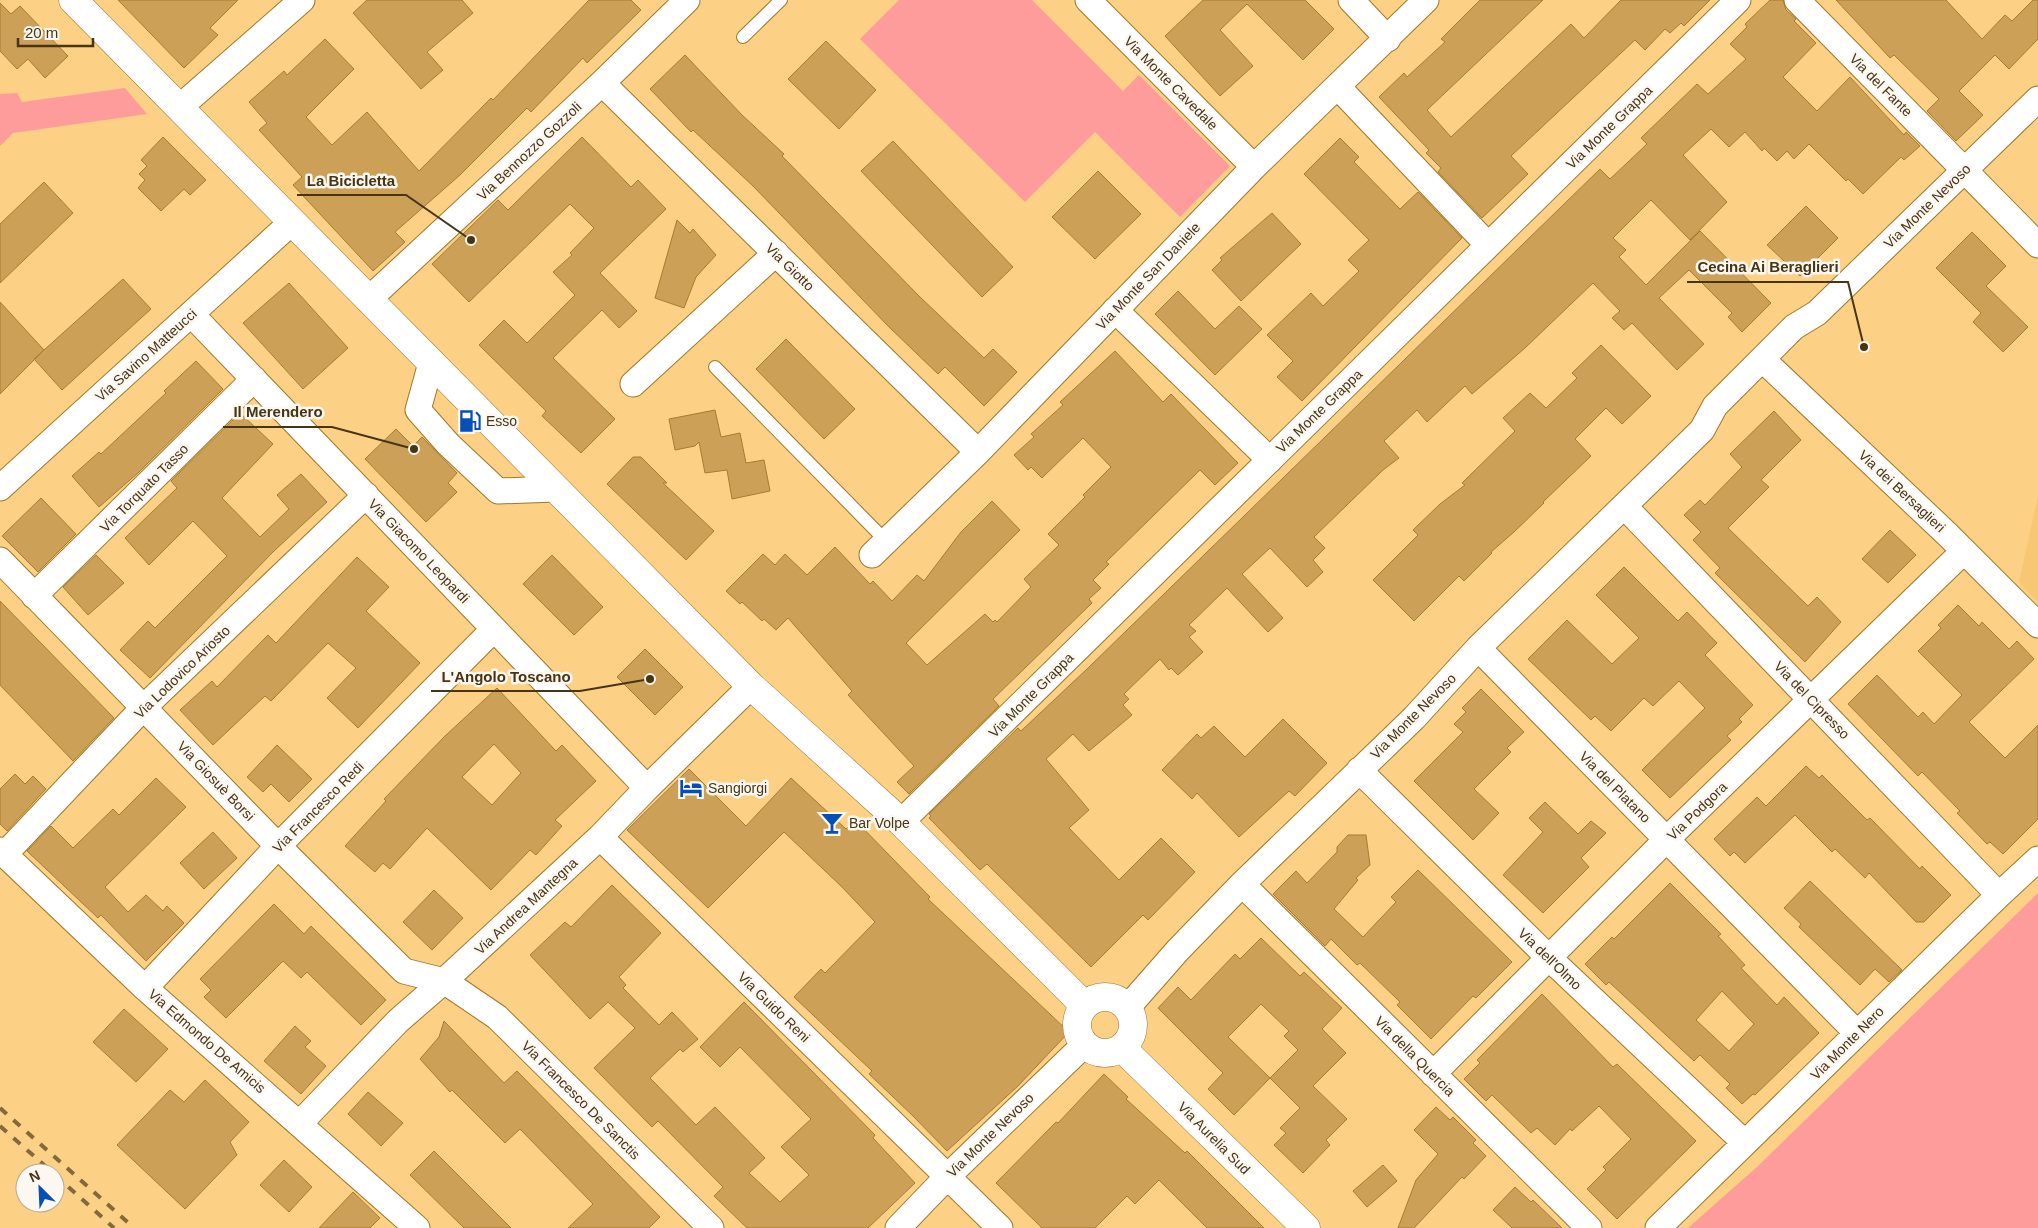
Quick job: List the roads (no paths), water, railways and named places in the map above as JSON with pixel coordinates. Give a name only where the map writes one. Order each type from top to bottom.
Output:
[{"type":"street","points":[[73,0],[750,686],[901,822],[1084,1005]]},
{"type":"street","points":[[180,107],[302,0]]},
{"type":"street","name":"Via Bennozzo Gozzoli","points":[[368,300],[602,83],[687,0]]},
{"type":"street","name":"Via Monte Cavedale","points":[[1088,0],[1254,166]]},
{"type":"street","points":[[1351,0],[1388,39]]},
{"type":"street","name":"Via Monte San Daniele","points":[[879,548],[978,452],[1254,166],[1388,39],[1426,0]]},
{"type":"street","name":"Via Monte Grappa","points":[[901,822],[1738,0]]},
{"type":"street","name":"Via del Fante","points":[[1797,0],[2038,245]]},
{"type":"street","name":"Via Giotto","points":[[602,83],[978,452]]},
{"type":"street","points":[[1338,87],[1488,245]]},
{"type":"street","name":"Via Monte Nevoso","points":[[1128,1007],[1178,950],[1242,884],[1414,718],[1478,648],[1702,430],[1727,418],[1768,365],[1806,338],[1817,313],[2038,99]]},
{"type":"street","name":"Via Savino Matteucci","points":[[0,488],[292,222]]},
{"type":"street","points":[[633,384],[776,253]]},
{"type":"street","points":[[1115,310],[1193,388],[1270,460]]},
{"type":"street","name":"Via Giacomo Leopardi","points":[[191,314],[647,788]]},
{"type":"street","points":[[431,363],[418,410],[448,444],[498,491],[556,489]]},
{"type":"street","name":"Via dei Bersaglieri","points":[[1768,365],[1964,551],[2038,625]]},
{"type":"street","name":"Via Torquato Tasso","points":[[34,596],[254,379]]},
{"type":"street","name":"Via Lodovico Ariosto","points":[[2,853],[144,707],[366,495]]},
{"type":"street","name":"Via del Cipresso","points":[[1624,506],[1999,895]]},
{"type":"street","name":"Via Podgora","points":[[1433,1074],[1668,839],[1812,701],[1964,551]]},
{"type":"street","name":"Via Giosuè Borsi","points":[[0,560],[278,846],[404,971],[444,981]]},
{"type":"street","name":"Via Francesco Redi","points":[[145,988],[278,846],[494,629]]},
{"type":"street","name":"Via del Platano","points":[[1478,648],[1857,1033]]},
{"type":"street","name":"Via Andrea Mantegna","points":[[300,1123],[398,1021],[600,837],[750,686]]},
{"type":"street","name":"Via dell'Olmo","points":[[1359,770],[1549,958],[1745,1143]]},
{"type":"street","name":"Via Guido Reni","points":[[600,837],[1000,1228]]},
{"type":"street","name":"Via Edmondo De Amicis","points":[[2,853],[145,988],[417,1228]]},
{"type":"street","name":"Via Monte Nero","points":[[1658,1228],[2038,859]]},
{"type":"street","name":"Via della Quercia","points":[[1242,884],[1589,1228]]},
{"type":"street","name":"Via Francesco De Sanctis","points":[[444,981],[497,1017],[711,1228]]},
{"type":"street","points":[[1105,996],[1114,997],[1128,1007],[1134,1025],[1131,1038],[1122,1048],[1107,1053],[1095,1052],[1084,1045],[1076,1028],[1078,1014],[1084,1005],[1095,998],[1105,996]]},
{"type":"street","name":"Via Monte Nevoso","points":[[898,1228],[947,1177],[1084,1045]]},
{"type":"street","name":"Via Aurelia Sud","points":[[1122,1048],[1306,1228]]},
{"type":"lane","points":[[743,37],[782,0]]},
{"type":"lane","points":[[715,366],[879,548]]},
{"type":"railway","points":[[0,1108],[134,1228]]},
{"type":"railway","points":[[0,1126],[42,1163]]},
{"type":"railway","points":[[65,1184],[114,1228]]},
{"type":"place","name":"La Bicicletta","points":[[471,240]]},
{"type":"place","name":"Cecina Ai Beraglieri","points":[[1864,347]]},
{"type":"place","name":"Esso","points":[[470,421]]},
{"type":"place","name":"Il Merendero","points":[[414,449]]},
{"type":"place","name":"L'Angolo Toscano","points":[[650,679]]},
{"type":"place","name":"Sangiorgi","points":[[691,788]]},
{"type":"place","name":"Bar Volpe","points":[[832,823]]}]
